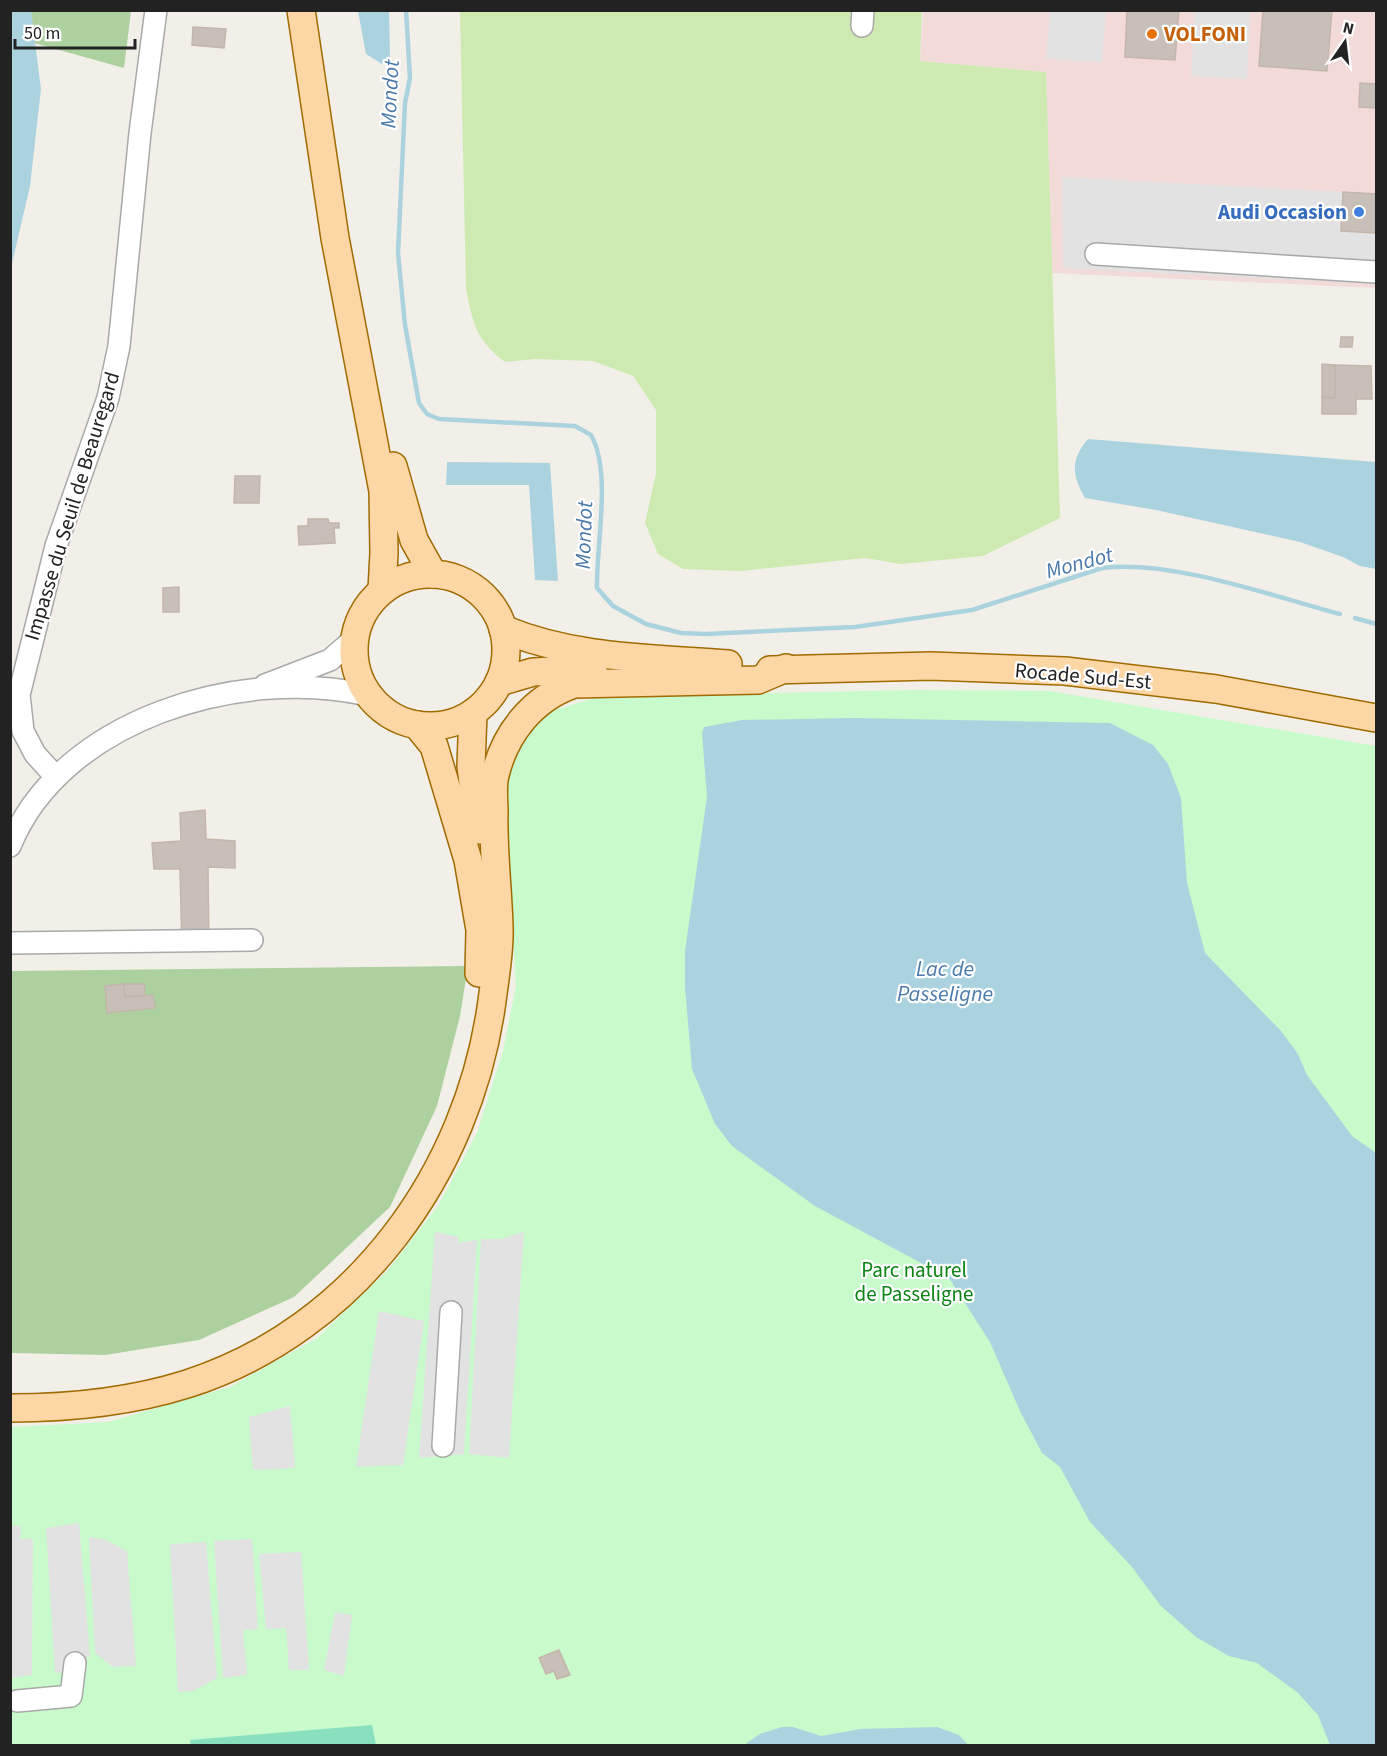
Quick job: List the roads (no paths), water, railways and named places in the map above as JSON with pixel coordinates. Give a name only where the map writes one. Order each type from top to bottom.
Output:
[{"type":"main road","points":[[301,10],[335,238],[383,491],[382,591]]},
{"type":"main road","points":[[312,10],[344,231],[374,381],[414,540],[433,574]]},
{"type":"main road","points":[[433,574],[456,579],[477,590],[493,608],[503,629],[506,656],[499,682],[488,699],[473,713],[455,722],[436,726],[417,725],[398,720],[382,710],[368,695],[356,668],[354,639],[359,621],[368,604],[382,591],[397,581],[415,575],[433,574]]},
{"type":"main road","name":"Rocade Sud-Est","points":[[503,629],[536,643],[573,651],[786,668]]},
{"type":"main road","name":"Rocade Sud-Est","points":[[499,682],[533,672],[569,669],[764,670],[931,666],[1065,671],[1216,689],[1377,718]]},
{"type":"main road","points":[[13,1403],[101,1403],[186,1384],[246,1359],[278,1342],[348,1289],[404,1226],[432,1181],[466,1107],[482,1058],[492,1001],[500,929],[493,840],[494,779],[515,728],[552,691],[573,684],[758,680],[786,668]]},
{"type":"main road","points":[[473,713],[471,766],[491,927],[492,1001]]},
{"type":"main road","points":[[13,1403],[111,1392],[160,1382],[194,1372],[251,1347],[308,1311],[352,1273],[396,1221],[419,1185],[446,1127],[471,1045],[479,992],[480,930],[468,860],[443,770],[434,746],[417,725]]},
{"type":"street","name":"Impasse du Seuil de Beauregard","points":[[55,776],[35,754],[23,731],[19,695],[56,546],[108,398],[119,346],[140,133],[156,10]]},
{"type":"street","points":[[1096,254],[1377,272]]},
{"type":"street","points":[[249,691],[330,660],[354,639]]},
{"type":"street","points":[[10,846],[27,815],[55,776],[107,737],[143,718],[202,700],[249,691],[332,688],[368,695]]},
{"type":"street","points":[[10,943],[252,940]]},
{"type":"street","points":[[443,1446],[451,1312]]},
{"type":"street","points":[[17,1701],[71,1696],[75,1663]]},
{"type":"water","points":[[11,10],[31,11],[41,89],[30,186],[11,268]]},
{"type":"water","points":[[358,11],[389,11],[390,57],[382,64],[366,54]]},
{"type":"water","points":[[1088,439],[1376,462],[1376,569],[1360,566],[1343,557],[1300,542],[1156,510],[1085,498],[1077,482],[1075,468],[1078,454]]},
{"type":"water","points":[[447,462],[550,463],[558,581],[535,580],[529,485],[446,485]]},
{"type":"water","name":"Lac de Passeligne","points":[[853,718],[1110,723],[1153,745],[1168,764],[1181,798],[1187,883],[1205,953],[1281,1031],[1298,1054],[1307,1075],[1352,1136],[1376,1153],[1376,1745],[1330,1745],[1318,1715],[1297,1692],[1257,1663],[1229,1656],[1196,1637],[1161,1606],[1132,1567],[1090,1522],[1060,1467],[1042,1453],[1020,1411],[990,1342],[949,1278],[815,1206],[732,1146],[715,1124],[692,1069],[685,987],[685,951],[707,797],[702,733],[704,727],[742,720]]},
{"type":"water","points":[[782,1727],[793,1727],[821,1736],[861,1729],[937,1727],[959,1735],[968,1745],[744,1745],[760,1734]]},
{"type":"waterway","name":"Mondot","points":[[406,10],[410,78],[405,103],[398,253],[405,325],[419,403],[427,414],[439,419],[575,426],[591,435],[601,468],[602,488],[597,588],[613,606],[646,624],[681,633],[706,634],[855,627],[972,610],[1102,568],[1129,567],[1158,569],[1221,581],[1340,614]]},
{"type":"waterway","points":[[1355,618],[1376,624]]},
{"type":"place","name":"VOLFONI","points":[[1152,34]]},
{"type":"place","name":"Audi Occasion","points":[[1359,212]]},
{"type":"park label","name":"Parc naturel de Passeligne","points":[[914,1282]]}]
